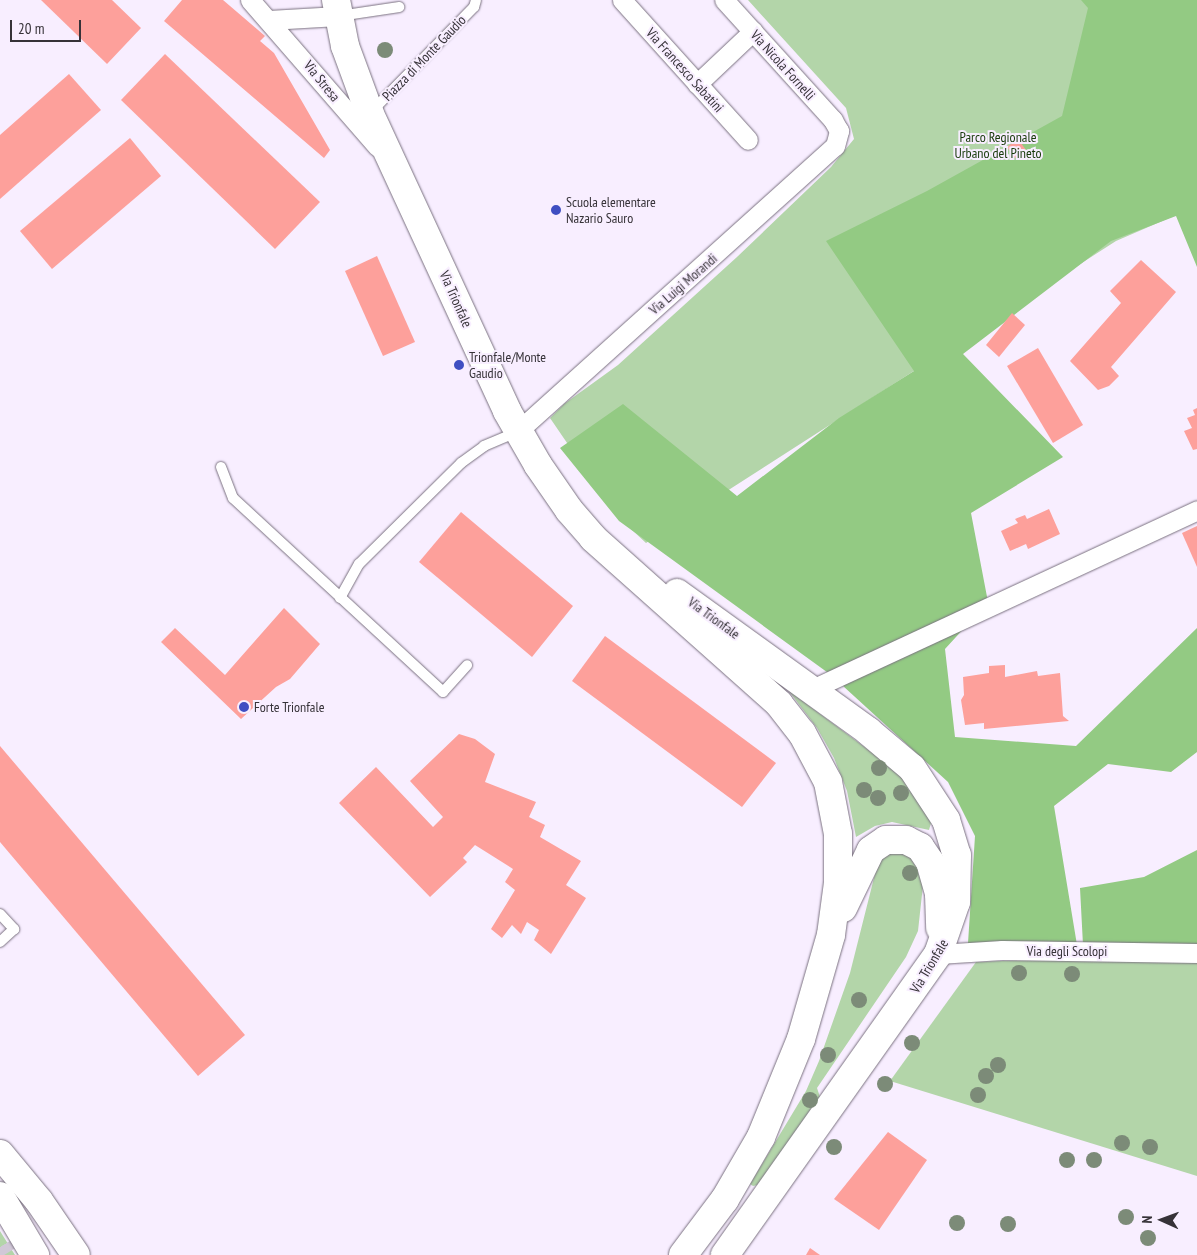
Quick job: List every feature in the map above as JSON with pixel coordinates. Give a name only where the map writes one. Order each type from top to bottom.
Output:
[{"type":"main road","name":"Via Trionfale","points":[[337,8],[350,63],[370,114],[393,164],[518,431],[568,510],[593,538],[769,693],[793,721],[816,758],[828,782],[838,834],[838,883],[831,935],[801,1039],[772,1115],[725,1199],[684,1255]]},
{"type":"main road","name":"Via Trionfale","points":[[629,568],[691,601],[881,740],[912,768],[946,820],[956,855],[957,891],[950,926],[938,954],[725,1255]]},
{"type":"main road","points":[[831,935],[871,850],[886,840],[906,840],[926,854],[934,873],[941,911],[938,954]]},
{"type":"main road","points":[[0,1154],[39,1201],[76,1255]]},
{"type":"main road","points":[[0,1196],[35,1255]]},
{"type":"street","name":"Via Stresa","points":[[250,0],[393,164]]},
{"type":"street","name":"Via Francesco Sabatini","points":[[622,0],[748,140]]},
{"type":"street","name":"Via Nicola Fornelli","points":[[724,0],[833,120],[839,131]]},
{"type":"street","points":[[269,20],[337,8]]},
{"type":"street","points":[[697,84],[753,31]]},
{"type":"street","name":"Via Luigi Morandi","points":[[518,431],[813,169],[835,146],[839,131]]},
{"type":"street","points":[[812,690],[1197,510]]},
{"type":"street","name":"Via degli Scolopi","points":[[938,954],[1002,950],[1197,953]]},
{"type":"lane","name":"Piazza di Monte Gaudio","points":[[370,114],[474,7],[476,0]]},
{"type":"lane","points":[[337,8],[399,7]]},
{"type":"lane","points":[[340,598],[359,564],[461,463],[484,446],[518,431]]},
{"type":"lane","points":[[221,467],[233,498],[443,692],[467,665]]},
{"type":"lane","points":[[0,914],[14,929],[0,942]]},
{"type":"green space","name":"Parco Regionale Urbano del Pineto","points":[[748,0],[1197,0],[1197,206],[1116,241],[646,543],[617,516],[550,418],[564,404],[618,365],[737,257],[831,167],[854,139],[846,108]]},
{"type":"green space","points":[[1081,0],[1197,0],[1197,267],[1176,216],[1111,241],[963,354],[1063,457],[971,513],[988,602],[945,649],[955,737],[1076,746],[1197,628],[1197,752],[1171,772],[1108,764],[1054,806],[1077,945],[968,943],[975,836],[948,782],[831,675],[619,521],[560,448],[623,404],[737,496],[839,418],[914,371],[826,241],[927,191],[1062,116],[1088,8]]},
{"type":"green space","points":[[788,690],[898,772],[917,796],[931,823],[929,830],[892,822],[875,826],[856,837],[847,791],[834,758],[817,728]]},
{"type":"green space","points":[[895,850],[914,857],[924,876],[918,931],[906,957],[817,1088],[820,1097],[758,1185],[753,1186],[750,1184],[806,1091],[819,1061],[850,973],[878,862]]},
{"type":"green space","points":[[1197,850],[1197,945],[1083,945],[1080,888],[1144,877]]},
{"type":"green space","points":[[1152,955],[1197,958],[1197,1176],[890,1081],[976,962]]},
{"type":"green space","points":[[0,1231],[15,1255],[0,1255]]},
{"type":"building","points":[[41,0],[112,0],[141,28],[107,64]]},
{"type":"building","points":[[182,0],[223,0],[265,36],[260,41],[274,53],[330,150],[324,158],[164,21]]},
{"type":"building","points":[[165,54],[320,202],[275,249],[121,100]]},
{"type":"building","points":[[69,74],[101,110],[0,199],[0,135]]},
{"type":"building","points":[[130,138],[161,176],[52,269],[20,231]]},
{"type":"building","points":[[1018,139],[1026,150],[1015,158],[1007,147]]},
{"type":"building","points":[[377,256],[415,342],[383,356],[345,271]]},
{"type":"building","points":[[1141,260],[1176,292],[1111,367],[1119,376],[1109,386],[1098,390],[1070,361],[1121,303],[1110,291]]},
{"type":"building","points":[[1012,313],[1025,325],[999,357],[986,345]]},
{"type":"building","points":[[1038,348],[1083,425],[1053,443],[1007,366]]},
{"type":"building","points":[[1197,408],[1197,449],[1193,450],[1184,431],[1192,428],[1187,418],[1195,415],[1193,410]]},
{"type":"building","points":[[1049,509],[1060,534],[1028,549],[1026,544],[1010,551],[1001,531],[1018,523],[1015,519],[1025,515],[1027,519]]},
{"type":"building","points":[[461,512],[573,606],[532,657],[419,562]]},
{"type":"building","points":[[1197,526],[1197,567],[1182,533]]},
{"type":"building","points":[[284,608],[320,644],[290,679],[276,687],[241,719],[161,642],[175,628],[225,675]]},
{"type":"building","points":[[605,636],[776,763],[742,807],[572,681]]},
{"type":"building","points":[[1005,665],[1005,677],[1037,671],[1038,676],[1060,673],[1063,716],[1069,721],[984,729],[984,723],[965,725],[961,700],[964,695],[963,677],[989,673],[989,666]]},
{"type":"building","points":[[459,734],[475,739],[495,754],[485,782],[536,802],[529,817],[545,825],[540,837],[581,861],[566,885],[586,898],[551,954],[534,940],[539,930],[527,922],[521,934],[512,925],[502,938],[491,929],[515,890],[505,882],[513,869],[475,845],[463,858],[467,862],[430,897],[339,803],[376,767],[433,827],[443,817],[410,781]]},
{"type":"building","points":[[0,746],[245,1035],[198,1076],[0,842]]},
{"type":"building","points":[[888,1132],[927,1160],[879,1230],[834,1199]]},
{"type":"building","points":[[810,1248],[820,1255],[806,1255]]},
{"type":"tunnel","points":[[0,1247],[5,1255]]},
{"type":"place","name":"Scuola elementare Nazario Sauro","points":[[556,210]]},
{"type":"place","name":"Trionfale/Monte Gaudio","points":[[459,365]]},
{"type":"place","name":"Forte Trionfale","points":[[244,707]]}]
